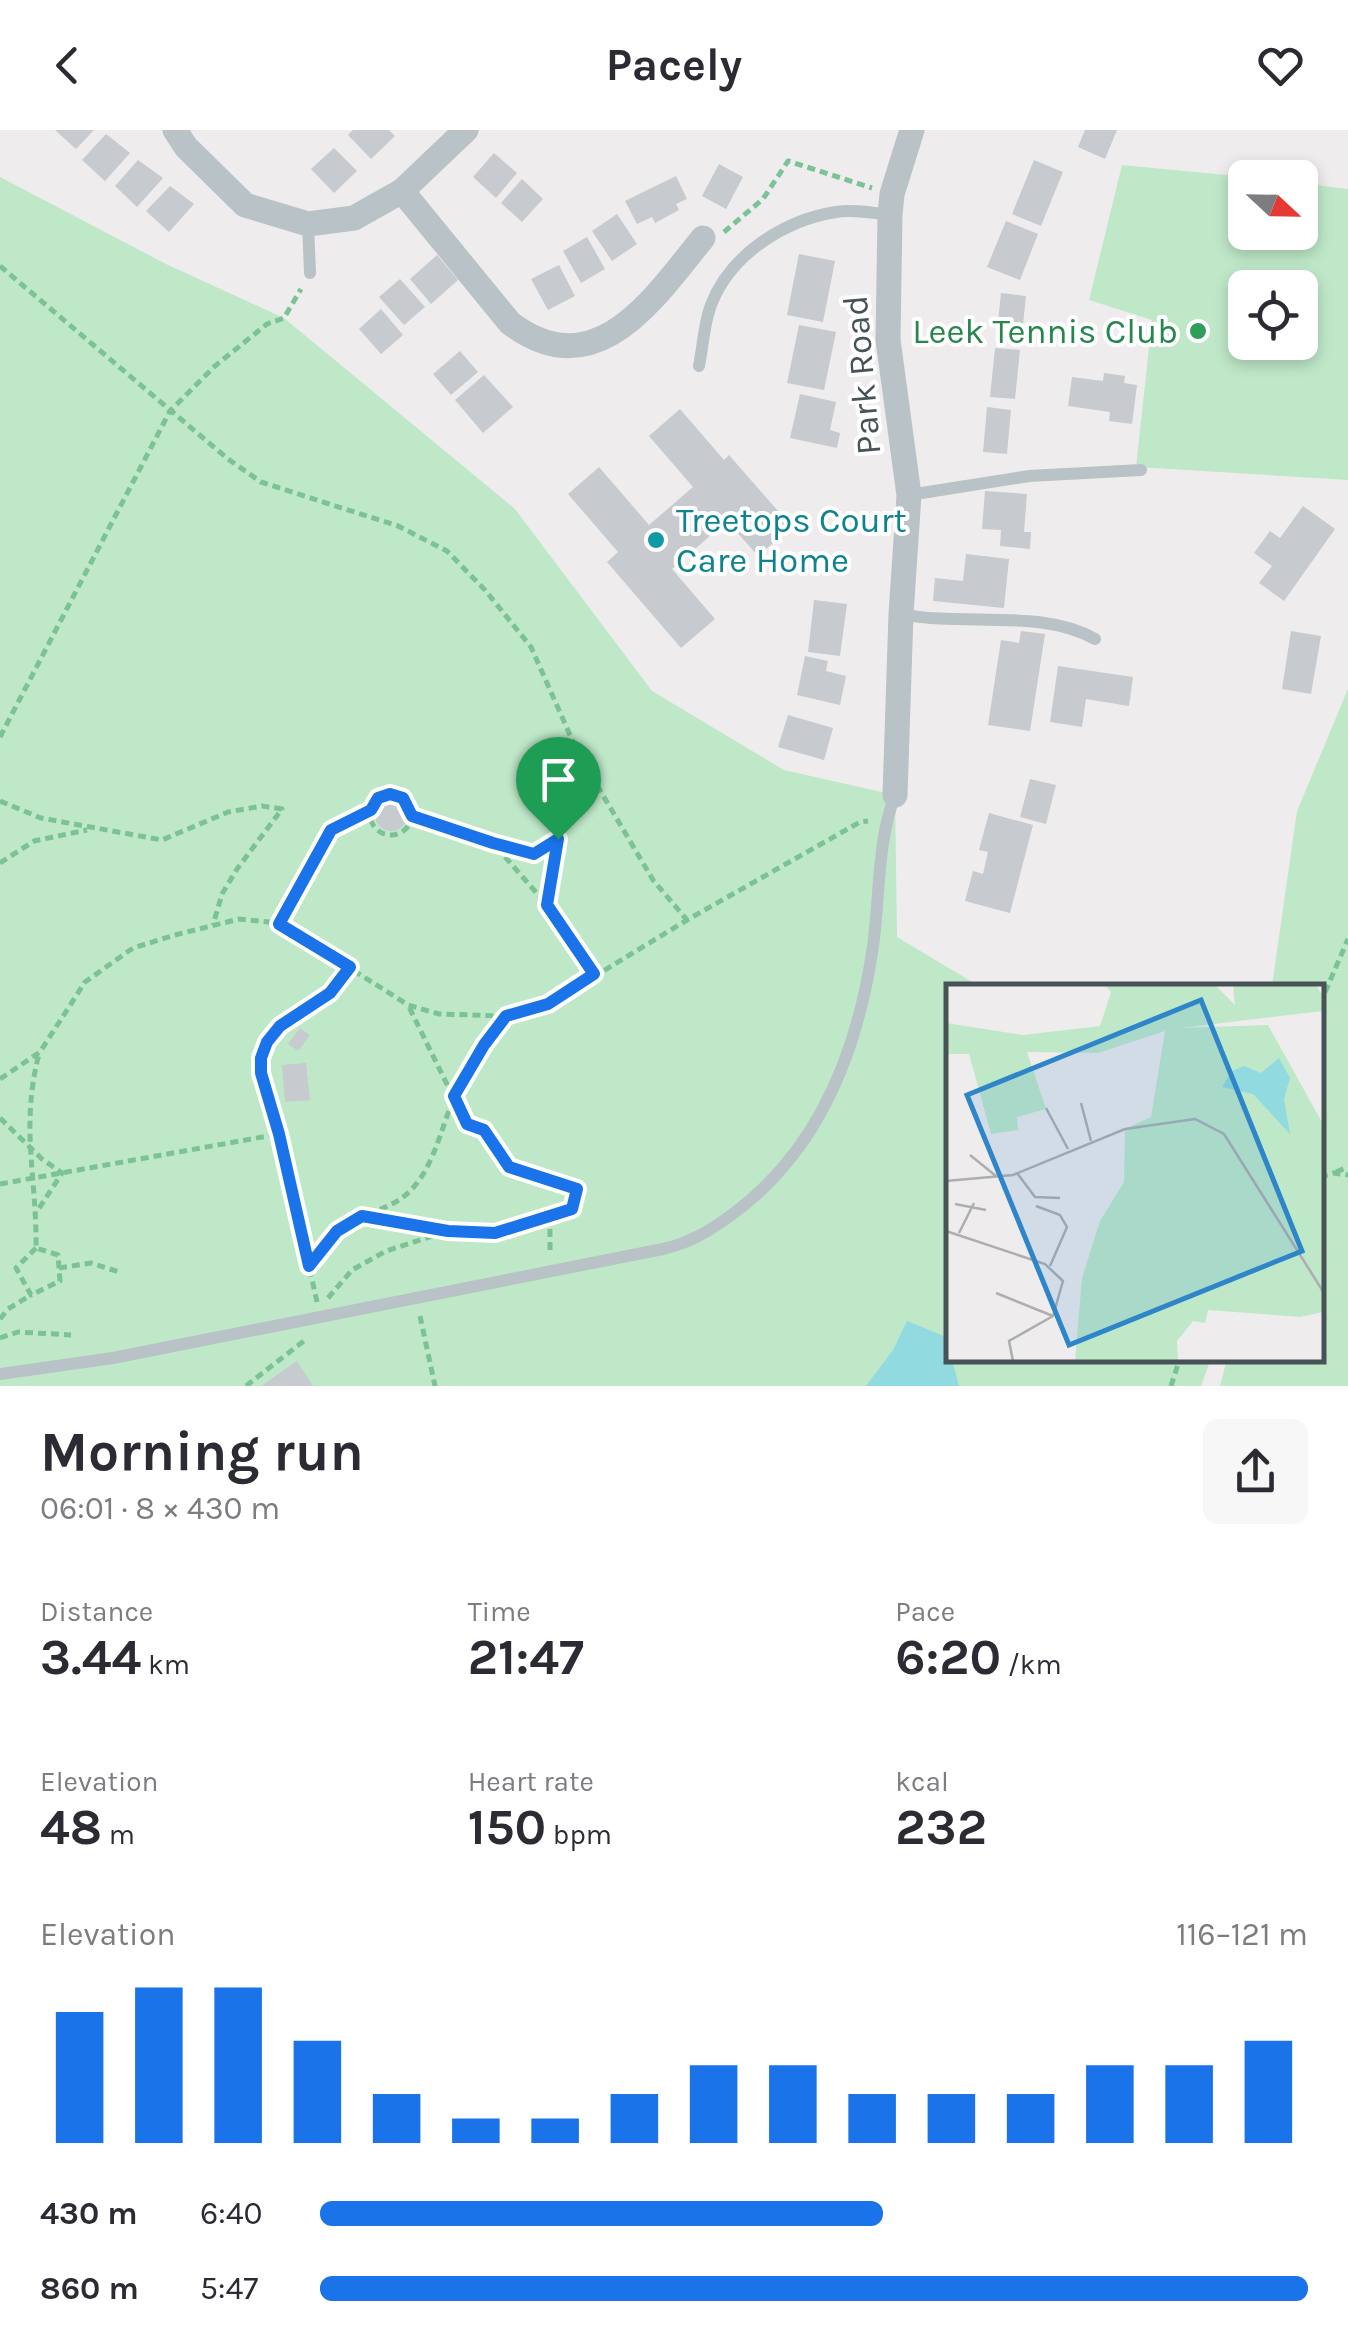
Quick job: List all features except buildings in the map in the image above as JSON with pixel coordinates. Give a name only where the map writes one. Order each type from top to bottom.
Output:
[{"type":"street","points":[[175,130],[186,147],[245,204],[308,224],[354,218],[402,191],[466,130]]},
{"type":"street","name":"Park Road","points":[[891,807],[909,495],[888,340],[891,204],[912,130]]},
{"type":"street","points":[[402,191],[510,323],[529,338],[552,345],[573,346],[618,332],[641,313],[703,238]]},
{"type":"lane","points":[[699,366],[710,306],[727,275],[749,252],[780,231],[808,219],[891,204]]},
{"type":"lane","points":[[308,224],[310,273]]},
{"type":"lane","points":[[909,495],[1029,476],[1141,470]]},
{"type":"lane","points":[[900,614],[936,621],[1062,624],[1095,638]]},
{"type":"lane","points":[[0,1374],[113,1358],[688,1244],[750,1202],[808,1138],[832,1096],[848,1056],[862,998],[891,807]]},
{"type":"path","points":[[703,238],[718,237],[762,199],[788,162],[891,204]]},
{"type":"path","points":[[0,266],[170,411],[261,482],[398,526],[447,550],[486,590],[531,647],[578,753],[653,880],[688,920]]},
{"type":"path","points":[[0,737],[170,411],[215,366],[267,324],[284,318],[310,273]]},
{"type":"path","points":[[547,905],[570,789],[567,768],[578,753]]},
{"type":"path","points":[[279,924],[331,830],[371,810],[384,795],[397,794],[408,802],[412,816],[402,832],[388,835],[372,824],[371,810]]},
{"type":"path","points":[[0,801],[42,818],[162,840],[228,812],[262,806],[282,809],[222,894],[213,925]]},
{"type":"path","points":[[31,1295],[16,1268],[36,1248],[28,1142],[30,1090],[40,1052],[86,982],[133,948],[239,919],[279,924],[408,1005],[438,1014],[506,1016],[548,1004],[688,920],[891,807]]},
{"type":"path","points":[[412,816],[534,854],[558,839]]},
{"type":"path","points":[[0,863],[34,841],[90,829]]},
{"type":"path","points":[[493,843],[547,905],[594,974]]},
{"type":"path","points":[[1323,997],[1348,939]]},
{"type":"path","points":[[350,967],[330,993],[280,1026],[267,1042],[261,1058],[261,1073],[279,1134],[318,1308],[352,1270],[386,1250],[448,1231]]},
{"type":"path","points":[[362,1216],[448,1231],[495,1233],[572,1209],[577,1189],[509,1167],[484,1130],[467,1124],[408,1005]]},
{"type":"path","points":[[309,1266],[337,1231],[362,1216],[392,1206],[412,1189],[428,1165],[454,1096],[506,1016]]},
{"type":"path","points":[[0,1079],[40,1052]]},
{"type":"path","points":[[0,1118],[42,1159],[62,1172]]},
{"type":"path","points":[[0,1184],[279,1134]]},
{"type":"path","points":[[1323,1176],[1348,1167]]},
{"type":"path","points":[[36,1213],[62,1172]]},
{"type":"path","points":[[1334,1173],[1348,1175]]},
{"type":"path","points":[[550,1216],[550,1270]]},
{"type":"path","points":[[0,1319],[8,1309],[60,1280],[58,1255],[36,1248]]},
{"type":"path","points":[[59,1268],[91,1263],[118,1272]]},
{"type":"path","points":[[415,1296],[435,1386]]},
{"type":"path","points":[[0,1338],[18,1332],[71,1335]]},
{"type":"path","points":[[246,1386],[305,1340]]},
{"type":"path","points":[[1171,1386],[1179,1361]]},
{"type":"green space","points":[[1122,165],[1228,175],[1228,250],[1318,250],[1318,185],[1348,189],[1348,480],[1136,467],[1152,320],[1089,300]]},
{"type":"green space","points":[[0,177],[168,265],[284,318],[515,509],[652,691],[784,770],[895,795],[897,937],[976,984],[946,984],[946,1361],[1210,1361],[1201,1386],[0,1386]]},
{"type":"green space","points":[[1348,689],[1348,1386],[1220,1386],[1226,1361],[1323,1361],[1323,984],[1272,984],[1297,811]]},
{"type":"water","points":[[907,1321],[946,1337],[946,1361],[953,1361],[959,1386],[866,1386],[893,1350]]},
{"type":"place","name":"Leek Tennis Club","points":[[1198,331]]},
{"type":"place","name":"Treetops Court Care Home","points":[[656,540]]},
{"type":"route","points":[[397,794],[408,802],[412,816],[493,843],[534,854],[558,839],[547,905],[594,974],[548,1004],[506,1016],[454,1096],[467,1124],[484,1130],[509,1167],[577,1189],[572,1209],[495,1233],[448,1231],[362,1216],[337,1231],[309,1266],[261,1073],[261,1058],[267,1042],[280,1026],[330,993],[350,967],[279,924],[331,830],[371,810],[378,798],[397,794]]}]
